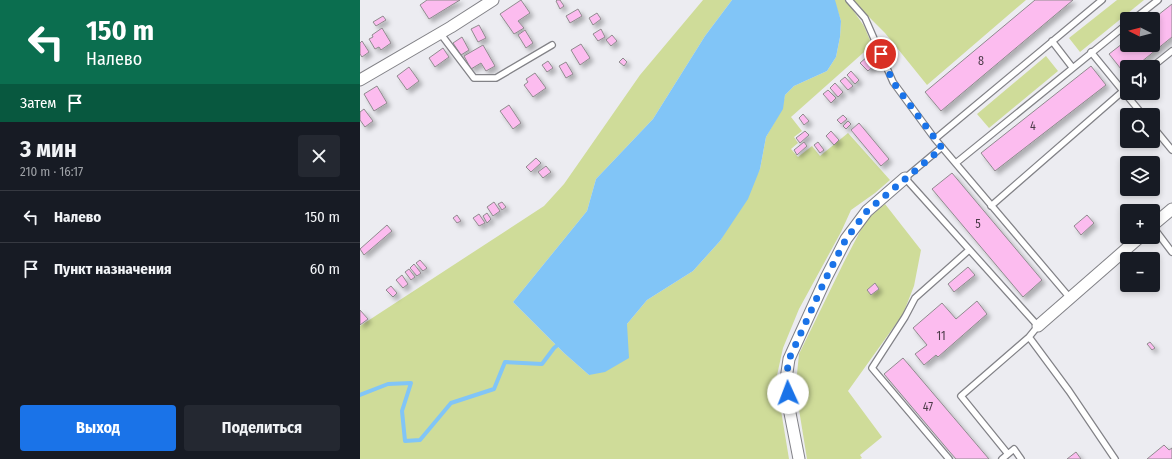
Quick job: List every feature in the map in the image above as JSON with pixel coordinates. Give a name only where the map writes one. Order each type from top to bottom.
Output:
[{"type":"street","points":[[360,80],[494,0]]},
{"type":"street","points":[[798,459],[789,408],[786,379],[789,359],[826,278],[846,239],[867,211],[905,178]]},
{"type":"street","points":[[1160,220],[1172,209]]},
{"type":"street","points":[[1038,326],[1132,244]]},
{"type":"lane","points":[[849,0],[865,18],[893,82],[935,139],[1070,298]]},
{"type":"lane","points":[[935,139],[1102,0]]},
{"type":"lane","points":[[1143,12],[1158,0]]},
{"type":"lane","points":[[956,163],[1120,29]]},
{"type":"lane","points":[[440,33],[474,78],[496,78],[552,44]]},
{"type":"lane","points":[[1052,41],[1072,67]]},
{"type":"lane","points":[[1160,61],[1172,51]]},
{"type":"lane","points":[[1091,52],[1120,84]]},
{"type":"lane","points":[[991,206],[1120,93]]},
{"type":"lane","points":[[1160,135],[1172,150]]},
{"type":"lane","points":[[942,148],[905,178],[968,250],[1038,326],[1029,338],[961,396],[1008,454]]},
{"type":"lane","points":[[1160,236],[1172,252]]},
{"type":"lane","points":[[949,459],[872,368],[905,317],[915,298],[968,250]]},
{"type":"lane","points":[[1029,338],[1069,391],[1115,459]]},
{"type":"lane","points":[[1002,459],[1014,449],[1021,459]]},
{"type":"green space","points":[[703,0],[732,0],[705,36],[653,119],[596,179],[587,211],[513,302],[564,353],[589,375],[647,300],[693,271],[720,241],[760,169],[766,137],[782,109],[785,95],[794,86],[827,71],[836,57],[840,37],[841,21],[834,0],[846,0],[864,26],[872,45],[791,117],[802,131],[794,137],[798,143],[791,149],[798,157],[812,146],[820,156],[848,133],[890,180],[851,210],[841,232],[799,309],[783,348],[776,380],[789,459],[360,459],[360,326],[544,206],[564,184],[640,75]]},
{"type":"green space","points":[[852,0],[1026,0],[927,85],[885,33]]},
{"type":"green space","points":[[1117,0],[1144,0],[1129,12],[1120,12],[1120,20],[1080,52],[1069,38]]},
{"type":"green space","points":[[1046,56],[1058,71],[989,128],[977,114]]},
{"type":"green space","points":[[885,204],[921,250],[914,286],[903,314],[848,391],[882,437],[860,455],[862,458],[860,459],[807,459],[796,391],[799,354],[866,220]]},
{"type":"water","points":[[732,0],[835,0],[841,21],[840,37],[836,57],[827,71],[794,86],[785,95],[783,109],[766,137],[760,169],[748,199],[720,241],[693,271],[647,300],[627,324],[629,358],[605,372],[589,375],[564,353],[513,302],[587,211],[596,179],[653,119],[705,36]]},
{"type":"building","points":[[427,0],[460,0],[429,19],[420,5]]},
{"type":"building","points":[[521,0],[530,13],[518,21],[524,28],[514,34],[500,14]]},
{"type":"building","points":[[560,0],[564,6],[560,9],[556,1]]},
{"type":"building","points":[[1035,0],[1073,0],[941,111],[925,92]]},
{"type":"building","points":[[1172,4],[1172,37],[1160,47],[1160,13]]},
{"type":"building","points":[[578,9],[582,16],[570,23],[566,16]]},
{"type":"building","points":[[597,13],[601,19],[593,25],[589,18]]},
{"type":"building","points":[[383,16],[386,20],[376,26],[373,22]]},
{"type":"building","points":[[479,25],[486,38],[478,42],[471,29]]},
{"type":"building","points":[[382,28],[391,43],[381,50],[379,47],[375,49],[369,39]]},
{"type":"building","points":[[601,29],[605,37],[598,41],[593,34]]},
{"type":"building","points":[[525,30],[533,43],[526,48],[518,35]]},
{"type":"building","points":[[612,35],[617,41],[611,46],[606,40]]},
{"type":"building","points":[[462,37],[469,50],[461,55],[453,43]]},
{"type":"building","points":[[362,41],[369,52],[362,57],[360,54],[360,43]]},
{"type":"building","points":[[581,44],[590,58],[580,65],[571,50]]},
{"type":"building","points":[[483,45],[495,66],[486,71],[481,63],[471,69],[464,56]]},
{"type":"building","points":[[1120,45],[1120,52],[1154,52],[1144,60],[1120,60],[1120,68],[1109,54]]},
{"type":"building","points":[[443,48],[449,57],[435,67],[429,58]]},
{"type":"building","points":[[868,56],[876,64],[868,71],[860,63]]},
{"type":"building","points":[[623,58],[627,62],[624,66],[619,62]]},
{"type":"building","points":[[548,61],[553,68],[547,72],[542,65]]},
{"type":"building","points":[[566,62],[573,74],[566,78],[559,66]]},
{"type":"building","points":[[1091,66],[1106,85],[995,171],[981,153]]},
{"type":"building","points":[[409,67],[419,81],[407,90],[397,76]]},
{"type":"building","points":[[851,71],[859,80],[855,84],[847,75]]},
{"type":"building","points":[[535,73],[546,88],[533,97],[524,85],[528,82],[526,79]]},
{"type":"building","points":[[845,77],[853,86],[848,90],[840,81]]},
{"type":"building","points":[[835,83],[843,92],[838,97],[830,88]]},
{"type":"building","points":[[377,86],[387,103],[374,111],[364,94]]},
{"type":"building","points":[[828,90],[836,98],[831,103],[823,94]]},
{"type":"building","points":[[509,105],[521,123],[513,129],[500,111]]},
{"type":"building","points":[[364,109],[373,121],[365,127],[360,120],[360,112]]},
{"type":"building","points":[[803,114],[809,121],[804,125],[799,118]]},
{"type":"building","points":[[843,115],[847,119],[841,124],[837,120]]},
{"type":"building","points":[[848,121],[851,124],[846,129],[843,126]]},
{"type":"building","points":[[859,123],[889,159],[881,166],[851,130]]},
{"type":"building","points":[[805,131],[809,135],[800,143],[796,138]]},
{"type":"building","points":[[831,131],[839,140],[834,145],[826,136]]},
{"type":"building","points":[[804,142],[807,146],[797,155],[794,150]]},
{"type":"building","points":[[818,142],[824,150],[820,153],[814,145]]},
{"type":"building","points":[[536,158],[541,163],[531,172],[526,167]]},
{"type":"building","points":[[546,166],[551,172],[543,178],[538,172]]},
{"type":"building","points":[[952,173],[1042,280],[1023,297],[932,189]]},
{"type":"building","points":[[494,202],[500,211],[493,216],[487,207]]},
{"type":"building","points":[[502,202],[506,207],[502,210],[498,204]]},
{"type":"building","points":[[487,213],[491,219],[487,223],[483,216]]},
{"type":"building","points":[[479,214],[485,223],[479,226],[473,218]]},
{"type":"building","points":[[457,215],[461,221],[457,223],[453,218]]},
{"type":"building","points":[[1087,215],[1094,223],[1081,235],[1074,226]]},
{"type":"building","points":[[387,225],[392,231],[364,255],[360,249]]},
{"type":"building","points":[[420,260],[427,268],[423,271],[416,263]]},
{"type":"building","points":[[414,264],[421,273],[417,276],[410,268]]},
{"type":"building","points":[[968,267],[975,275],[954,292],[948,284]]},
{"type":"building","points":[[409,269],[415,277],[411,280],[405,272]]},
{"type":"building","points":[[402,275],[408,284],[403,288],[396,280]]},
{"type":"building","points":[[875,283],[879,289],[871,295],[867,290]]},
{"type":"building","points":[[391,286],[397,293],[393,297],[386,290]]},
{"type":"building","points":[[977,301],[987,314],[938,357],[936,355],[924,365],[915,354],[927,345],[913,328],[942,303],[956,319]]},
{"type":"building","points":[[360,310],[368,319],[360,325]]},
{"type":"building","points":[[1150,342],[1155,348],[1152,350],[1147,344]]},
{"type":"building","points":[[903,358],[989,459],[956,459],[949,451],[884,374]]},
{"type":"building","points":[[1164,445],[1169,450],[1172,448],[1172,459],[1147,459]]},
{"type":"building","points":[[1076,452],[1081,459],[1067,459]]},
{"type":"waterway","points":[[360,395],[388,384],[411,383],[402,411],[405,441],[420,440],[451,403],[494,389],[505,362],[542,364],[554,348],[560,343]]},
{"type":"route","points":[[788,393],[786,379],[789,359],[797,339],[846,239],[867,211],[942,148],[893,82],[881,54]]}]
